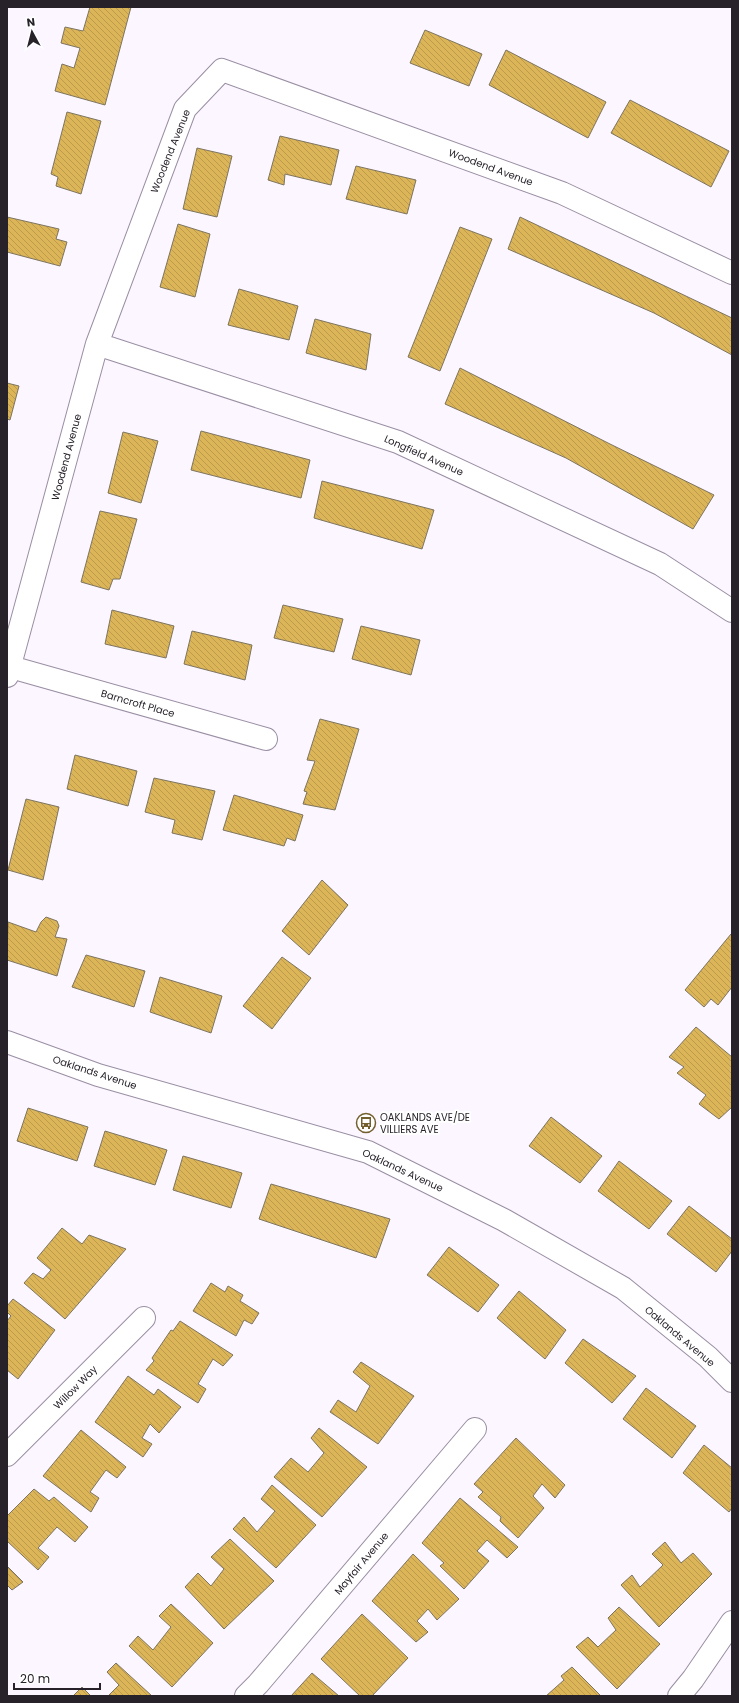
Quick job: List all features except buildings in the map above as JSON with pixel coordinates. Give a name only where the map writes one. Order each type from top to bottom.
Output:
[{"type":"street","name":"Woodend Avenue","points":[[8,670],[97,344],[185,109],[222,70],[562,193],[732,274]]},
{"type":"street","name":"Longfield Avenue","points":[[97,344],[398,442],[660,564],[732,611]]},
{"type":"street","name":"Barncroft Place","points":[[8,670],[266,738]]},
{"type":"street","name":"Oaklands Avenue","points":[[7,1042],[98,1075],[368,1152],[504,1220],[623,1288],[708,1357],[732,1381]]},
{"type":"street","name":"Willow Way","points":[[7,1455],[144,1318]]},
{"type":"street","name":"Mayfair Avenue","points":[[246,1696],[258,1684],[475,1429]]},
{"type":"street","points":[[679,1696],[693,1679],[732,1622]]},
{"type":"place","name":"OAKLANDS AVE/DE VILLIERS AVE","points":[[366,1123]]}]
